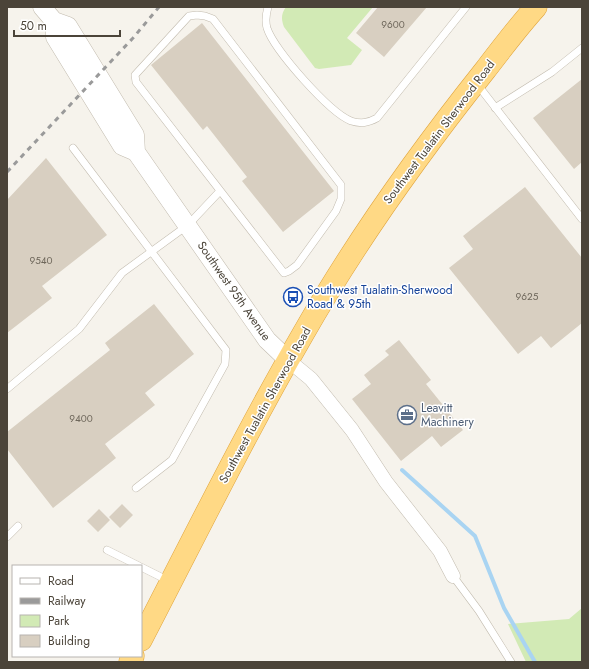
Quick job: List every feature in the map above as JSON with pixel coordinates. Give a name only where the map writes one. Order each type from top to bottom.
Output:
[{"type":"highway","name":"Southwest Tualatin Sherwood Road","points":[[142,638],[237,453],[288,360],[346,264],[435,134],[536,7]]},
{"type":"street","name":"Southwest 95th Avenue","points":[[42,7],[54,21],[68,26],[135,135],[136,152],[267,340],[311,379],[352,430],[386,482],[440,552],[453,576]]},
{"type":"lane","points":[[268,7],[266,20],[267,28],[273,42],[312,89],[340,114],[352,121],[368,123],[377,118],[466,7]]},
{"type":"lane","points":[[197,15],[213,19],[341,185],[342,193],[336,211],[297,265],[284,273],[220,192],[136,82],[135,75],[189,16],[197,15]]},
{"type":"lane","points":[[495,108],[552,72],[582,48]]},
{"type":"lane","points":[[475,82],[581,217]]},
{"type":"lane","points":[[73,148],[150,252],[226,350],[225,364],[172,460],[136,488]]},
{"type":"lane","points":[[7,389],[79,329],[122,273],[188,225],[220,192]]},
{"type":"lane","points":[[7,537],[18,526]]},
{"type":"lane","points":[[107,550],[136,565]]},
{"type":"lane","points":[[142,568],[171,582]]},
{"type":"lane","points":[[453,576],[511,662]]},
{"type":"green space","points":[[286,7],[373,7],[347,38],[362,50],[351,65],[319,69],[315,68],[284,27],[282,17]]},
{"type":"green space","points":[[582,608],[582,662],[526,662],[508,624],[569,619]]},
{"type":"building","points":[[378,7],[427,7],[384,57],[356,33]]},
{"type":"building","points":[[202,23],[334,191],[283,232],[242,181],[247,177],[207,126],[203,130],[151,65]]},
{"type":"building","points":[[582,79],[582,162],[574,169],[533,118]]},
{"type":"building","points":[[46,158],[107,235],[42,286],[52,298],[7,333],[7,200]]},
{"type":"building","points":[[525,187],[582,258],[582,323],[551,348],[541,336],[518,354],[449,268],[473,249],[463,236]]},
{"type":"building","points":[[154,304],[194,354],[145,393],[155,405],[105,444],[116,458],[53,508],[7,449],[7,432],[110,350],[105,343]]},
{"type":"building","name":"Leavitt Machinery","points":[[399,340],[431,380],[426,384],[463,430],[441,447],[432,436],[401,461],[352,399],[371,384],[364,375],[389,355],[385,351]]},
{"type":"building","points":[[122,504],[133,515],[120,528],[109,517]]},
{"type":"building","points":[[99,509],[110,520],[98,532],[87,521]]},
{"type":"waterway","points":[[402,470],[475,536],[504,608],[535,662]]},
{"type":"railway","points":[[7,172],[133,38],[159,7]]},
{"type":"place","name":"Southwest Tualatin-Sherwood Road & 95th","points":[[293,297]]},
{"type":"place","name":"Leavitt Machinery","points":[[407,415]]}]
